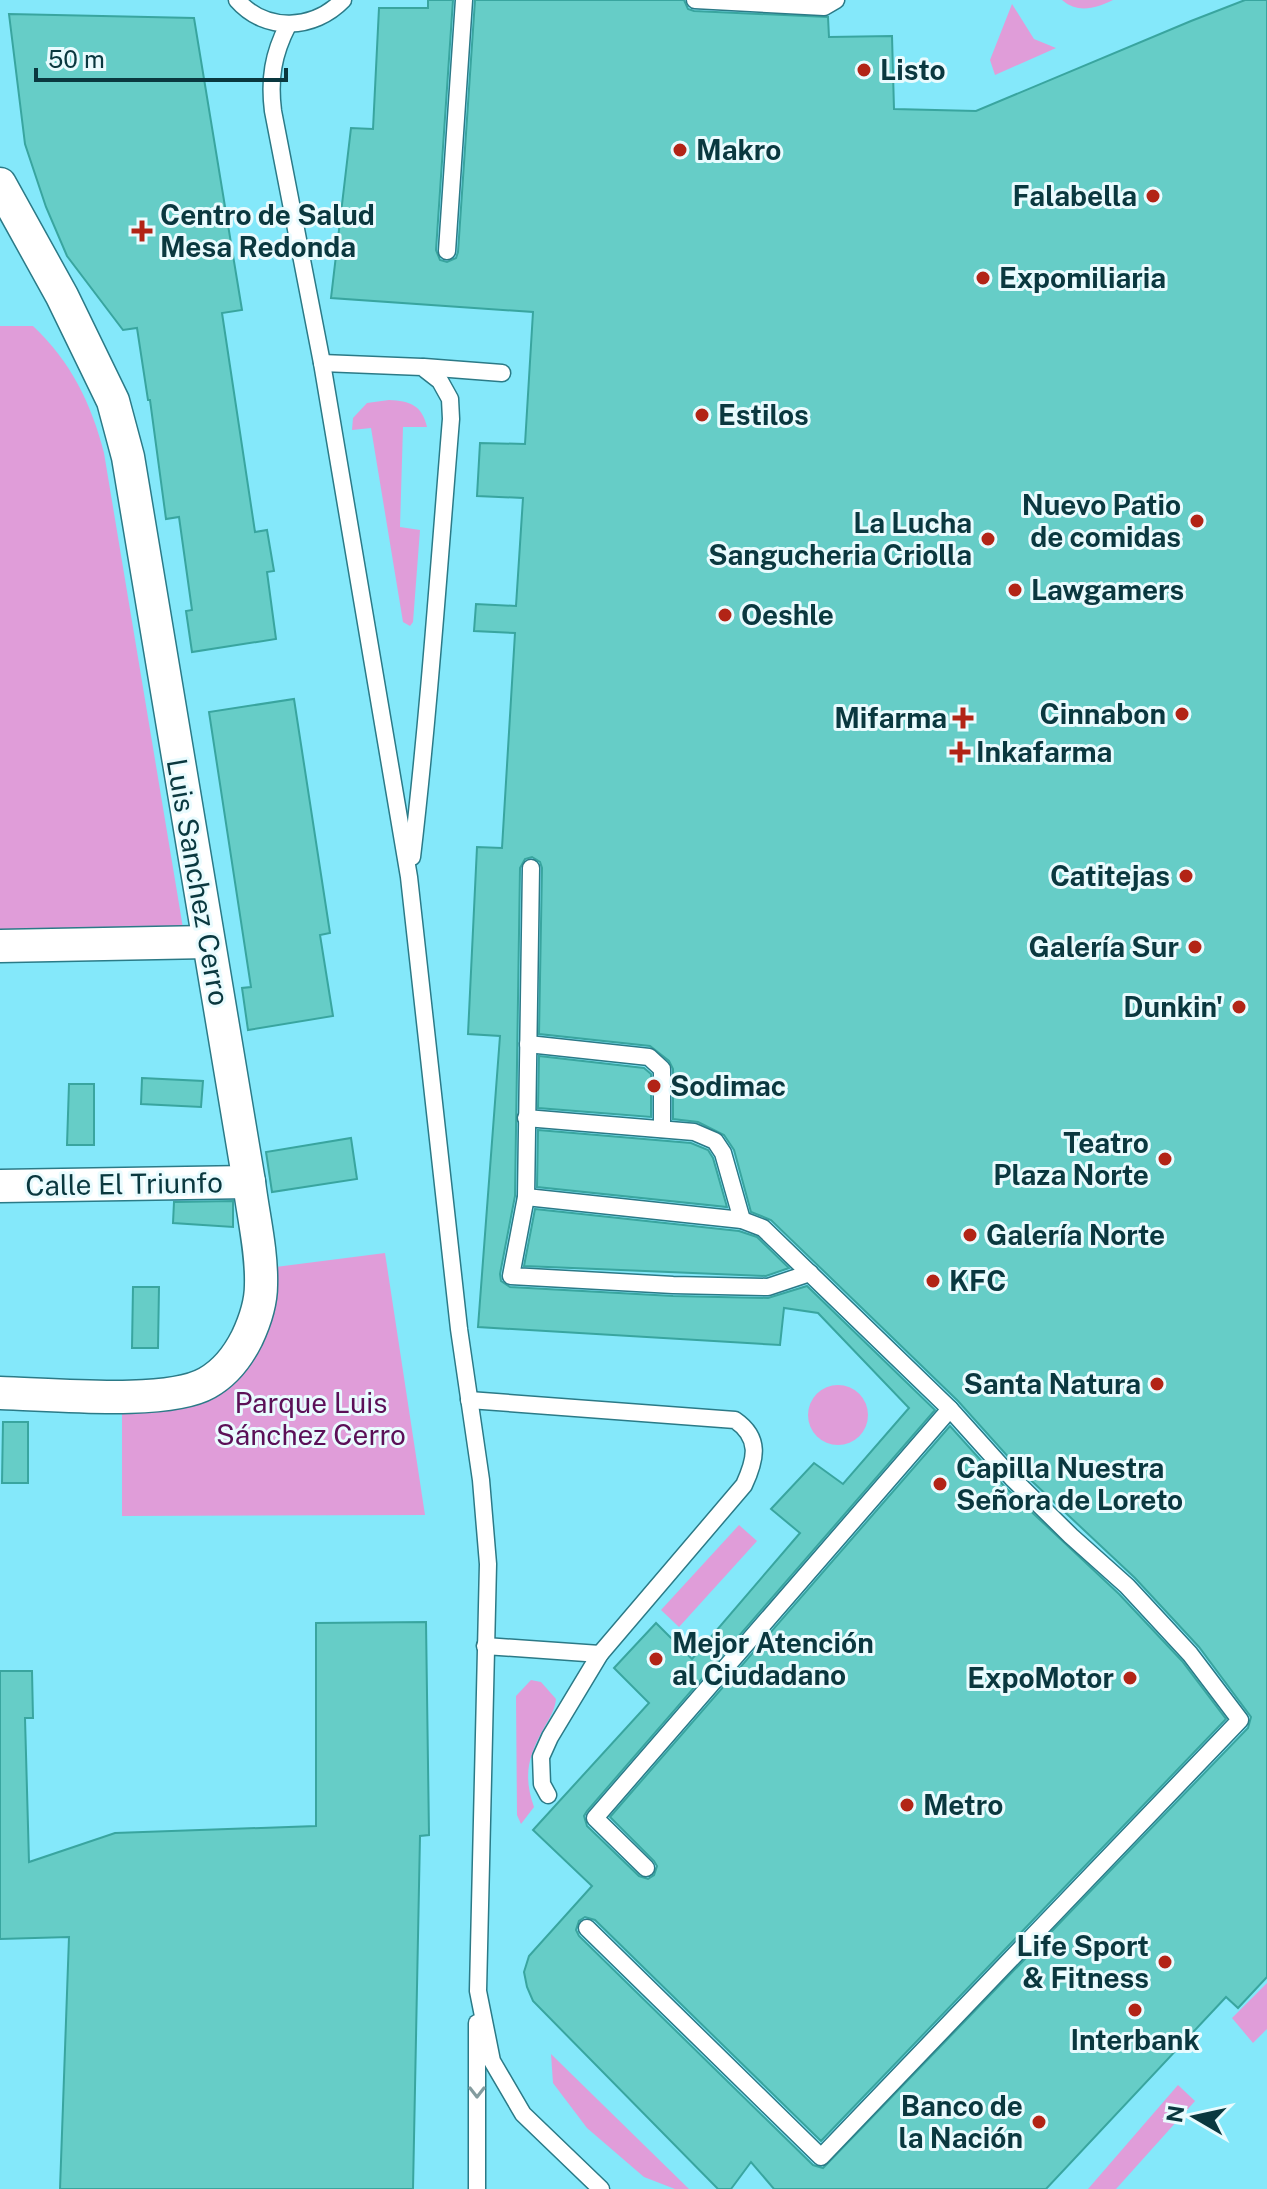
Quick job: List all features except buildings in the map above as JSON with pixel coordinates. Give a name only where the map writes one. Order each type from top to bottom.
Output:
[{"type":"street","name":"Luis Sanchez Cerro","points":[[0,184],[62,296],[113,401],[128,457],[249,1182],[260,1269],[257,1315],[242,1347],[221,1372],[195,1388],[163,1395],[0,1393]]},
{"type":"street","points":[[0,946],[208,942]]},
{"type":"street","name":"Calle El Triunfo","points":[[0,1186],[249,1182]]},
{"type":"lane","points":[[237,0],[244,8],[265,20],[288,25],[312,21],[333,10],[343,0]]},
{"type":"lane","points":[[447,251],[464,0]]},
{"type":"lane","points":[[695,0],[824,7],[836,0]]},
{"type":"lane","points":[[288,25],[277,46],[270,90],[322,363],[409,877],[469,1400],[481,1480],[488,1564],[477,1986],[477,2189]]},
{"type":"lane","points":[[322,363],[502,373]]},
{"type":"lane","points":[[409,877],[423,758],[451,419],[450,399],[440,381],[422,367]]},
{"type":"lane","points":[[531,868],[526,1197],[511,1276],[768,1287],[810,1273]]},
{"type":"lane","points":[[528,1044],[649,1057],[662,1069],[662,1129]]},
{"type":"lane","points":[[526,1118],[694,1132],[715,1141],[723,1153],[742,1220]]},
{"type":"lane","points":[[526,1197],[742,1220],[763,1228],[950,1409],[1012,1478],[1127,1586],[1190,1654],[1240,1720],[821,2157],[587,1928]]},
{"type":"lane","points":[[469,1400],[735,1420],[747,1428],[753,1439],[752,1468],[733,1500],[600,1654],[550,1737],[541,1757],[542,1784],[548,1795]]},
{"type":"lane","points":[[646,1868],[595,1818],[950,1409]]},
{"type":"lane","points":[[485,1646],[600,1654]]},
{"type":"lane","points":[[477,1986],[492,2061],[523,2114],[601,2189]]},
{"type":"green space","points":[[1062,0],[1113,0],[1081,8]]},
{"type":"green space","points":[[1012,4],[1034,39],[1056,48],[995,75],[990,60]]},
{"type":"green space","points":[[0,326],[33,326],[46,340],[78,384],[99,435],[183,928],[0,930]]},
{"type":"green space","points":[[389,400],[414,406],[422,414],[427,427],[403,427],[400,527],[420,530],[413,622],[410,626],[403,622],[371,428],[352,430],[353,418],[367,403]]},
{"type":"green space","name":"Parque Luis Sánchez Cerro","points":[[385,1253],[425,1515],[122,1516],[122,1396],[221,1372],[260,1269]]},
{"type":"green space","points":[[838,1385],[850,1387],[859,1394],[866,1403],[866,1427],[859,1436],[850,1443],[838,1445],[826,1443],[817,1436],[810,1427],[808,1415],[810,1403],[817,1394],[826,1387]]},
{"type":"green space","points":[[739,1525],[757,1541],[679,1627],[661,1610]]},
{"type":"green space","points":[[531,1680],[541,1682],[556,1699],[531,1757],[528,1776],[534,1807],[521,1824],[517,1815],[516,1696]]},
{"type":"green space","points":[[1267,1983],[1267,2029],[1253,2043],[1232,2018]]},
{"type":"green space","points":[[551,2054],[689,2189],[675,2189],[644,2177],[587,2128],[553,2083]]},
{"type":"green space","points":[[1178,2085],[1195,2101],[1116,2189],[1088,2189]]},
{"type":"place","name":"Listo","points":[[864,70]]},
{"type":"place","name":"Makro","points":[[680,150]]},
{"type":"place","name":"Falabella","points":[[1153,196]]},
{"type":"place","name":"Centro de Salud Mesa Redonda","points":[[142,231]]},
{"type":"place","name":"Expomiliaria","points":[[983,278]]},
{"type":"place","name":"Estilos","points":[[702,415]]},
{"type":"place","name":"Nuevo Patio de comidas","points":[[1197,521]]},
{"type":"place","name":"La Lucha Sangucheria Criolla","points":[[988,539]]},
{"type":"place","name":"Lawgamers","points":[[1015,590]]},
{"type":"place","name":"Oeshle","points":[[725,615]]},
{"type":"place","name":"Cinnabon","points":[[1182,714]]},
{"type":"place","name":"Mifarma","points":[[963,718]]},
{"type":"place","name":"Inkafarma","points":[[960,752]]},
{"type":"place","name":"Catitejas","points":[[1186,876]]},
{"type":"place","name":"Galería Sur","points":[[1195,947]]},
{"type":"place","name":"Dunkin'","points":[[1239,1007]]},
{"type":"place","name":"Sodimac","points":[[654,1086]]},
{"type":"place","name":"Teatro Plaza Norte","points":[[1165,1159]]},
{"type":"place","name":"Galería Norte","points":[[970,1235]]},
{"type":"place","name":"KFC","points":[[933,1281]]},
{"type":"place","name":"Santa Natura","points":[[1157,1384]]},
{"type":"place","name":"Capilla Nuestra Señora de Loreto","points":[[940,1484]]},
{"type":"place","name":"Mejor Atención al Ciudadano","points":[[656,1659]]},
{"type":"place","name":"ExpoMotor","points":[[1130,1678]]},
{"type":"place","name":"Metro","points":[[907,1805]]},
{"type":"place","name":"Life Sport & Fitness","points":[[1165,1962]]},
{"type":"place","name":"Interbank","points":[[1135,2010]]},
{"type":"place","name":"Banco de la Nación","points":[[1039,2122]]}]
